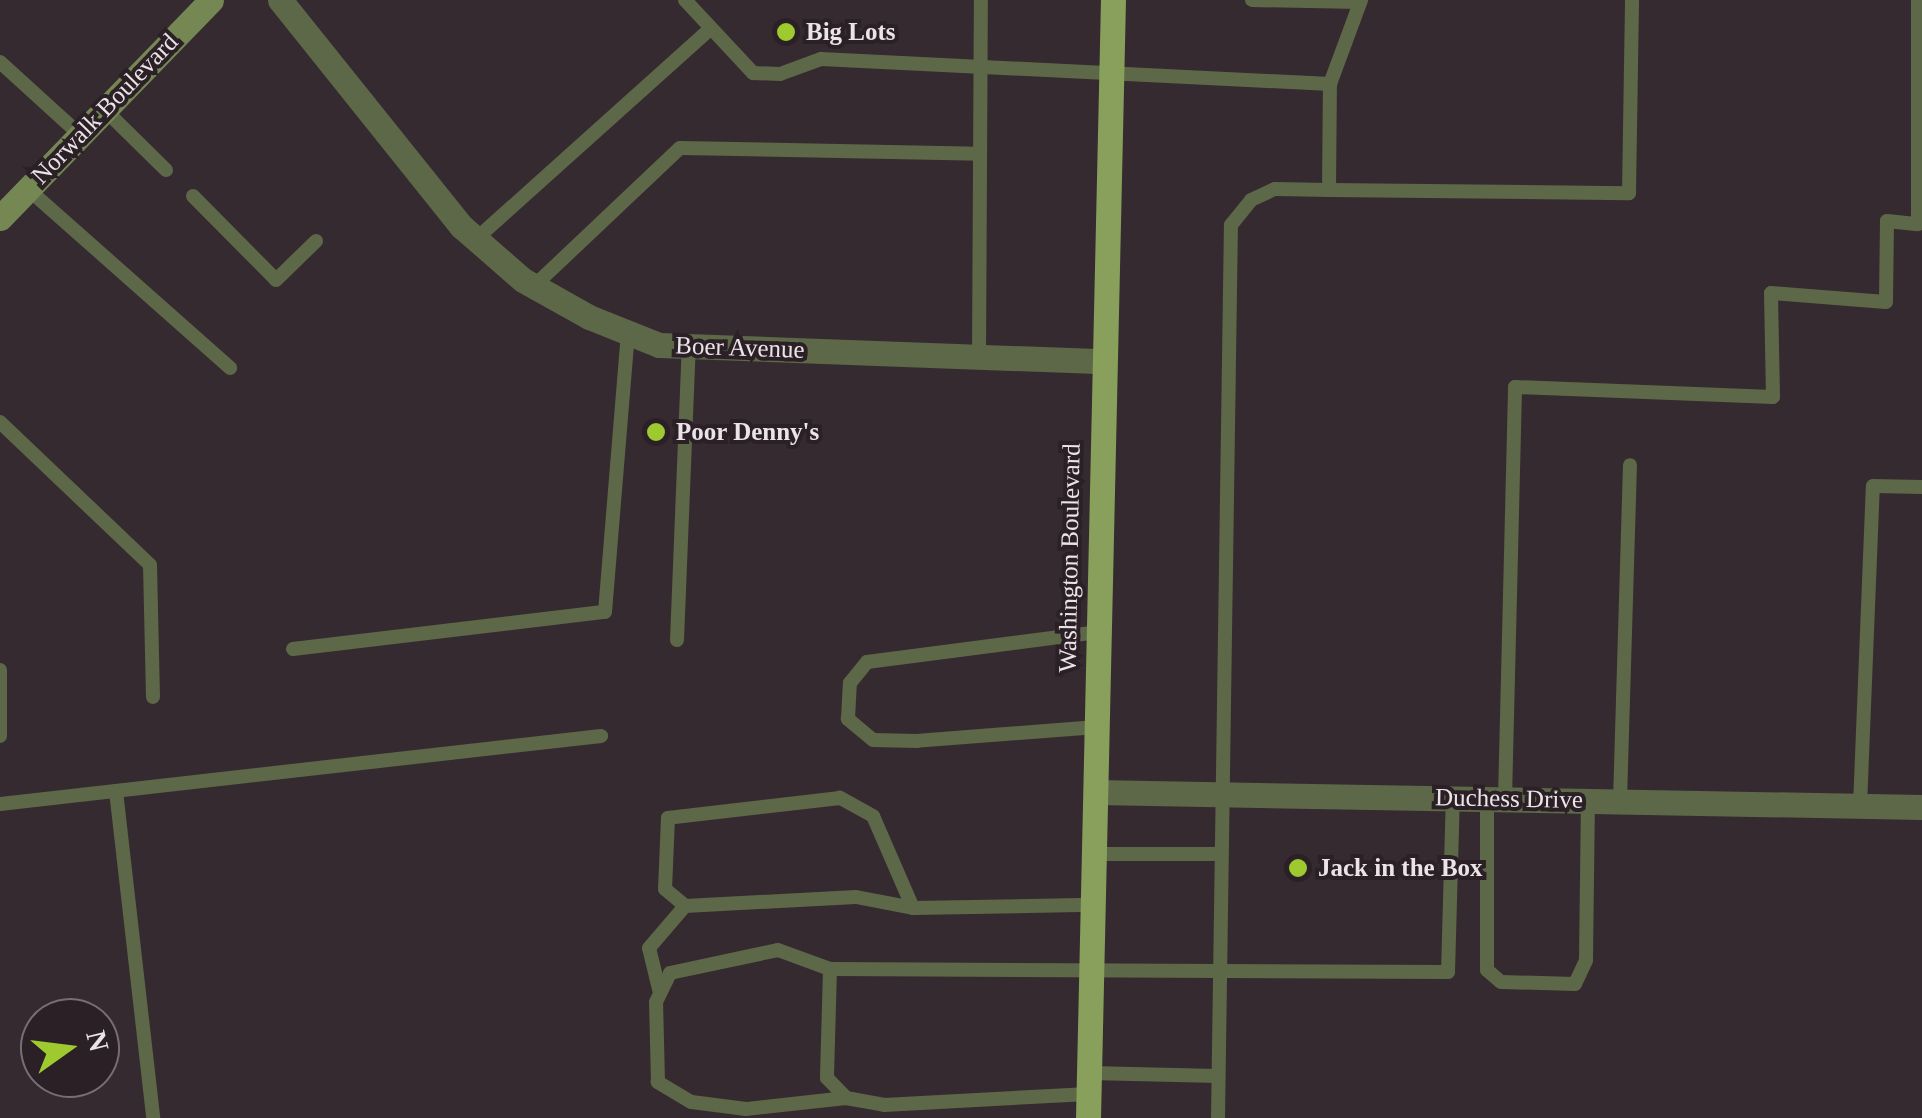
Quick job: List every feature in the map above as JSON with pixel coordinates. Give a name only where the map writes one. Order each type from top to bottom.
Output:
[{"type":"main road","name":"Norwalk Boulevard","points":[[0,218],[211,0]]},
{"type":"main road","name":"Washington Boulevard","points":[[1089,1095],[1112,0]]},
{"type":"street","name":"Boer Avenue","points":[[280,0],[476,240],[534,286],[628,333],[689,347],[1104,361]]},
{"type":"street","name":"Duchess Drive","points":[[1096,792],[1922,807]]},
{"type":"lane","points":[[685,0],[753,73],[780,74],[820,59],[1330,84]]},
{"type":"lane","points":[[978,356],[982,0]]},
{"type":"lane","points":[[1252,0],[1360,1],[1330,84],[1329,190]]},
{"type":"lane","points":[[1218,1118],[1218,794],[1231,226],[1251,200],[1275,189],[1629,194],[1632,0]]},
{"type":"lane","points":[[1588,801],[1586,960],[1574,984],[1502,982],[1486,970],[1515,387],[1773,396],[1771,294],[1886,302],[1887,221],[1918,224],[1918,0]]},
{"type":"lane","points":[[476,240],[709,30]]},
{"type":"lane","points":[[0,62],[79,134]]},
{"type":"lane","points":[[104,109],[166,170]]},
{"type":"lane","points":[[534,286],[680,148],[980,154]]},
{"type":"lane","points":[[28,188],[230,368]]},
{"type":"lane","points":[[193,196],[276,280],[316,242]]},
{"type":"lane","points":[[292,649],[605,612],[628,333]]},
{"type":"lane","points":[[677,640],[689,347]]},
{"type":"lane","points":[[0,422],[150,565],[153,698]]},
{"type":"lane","points":[[1620,802],[1630,464]]},
{"type":"lane","points":[[1860,806],[1873,486],[1922,486]]},
{"type":"lane","points":[[1097,727],[917,742],[872,740],[848,719],[850,682],[867,662],[1099,632]]},
{"type":"lane","points":[[0,670],[0,736]]},
{"type":"lane","points":[[0,804],[601,736]]},
{"type":"lane","points":[[116,791],[153,1118]]},
{"type":"lane","points":[[913,908],[873,816],[840,798],[668,818],[665,889],[685,906],[856,897],[913,908],[1093,905]]},
{"type":"lane","points":[[660,993],[670,973],[760,953],[801,954],[830,969],[1448,972],[1453,798]]},
{"type":"lane","points":[[1095,854],[1218,854]]},
{"type":"lane","points":[[685,906],[649,948],[660,993],[658,1082],[691,1102],[746,1109],[846,1098],[884,1105],[1089,1095],[1218,1076]]},
{"type":"lane","points":[[830,969],[826,1078],[846,1098]]},
{"type":"place","name":"Big Lots","points":[[786,32]]},
{"type":"place","name":"Poor Denny's","points":[[656,432]]},
{"type":"place","name":"Jack in the Box","points":[[1298,868]]}]
